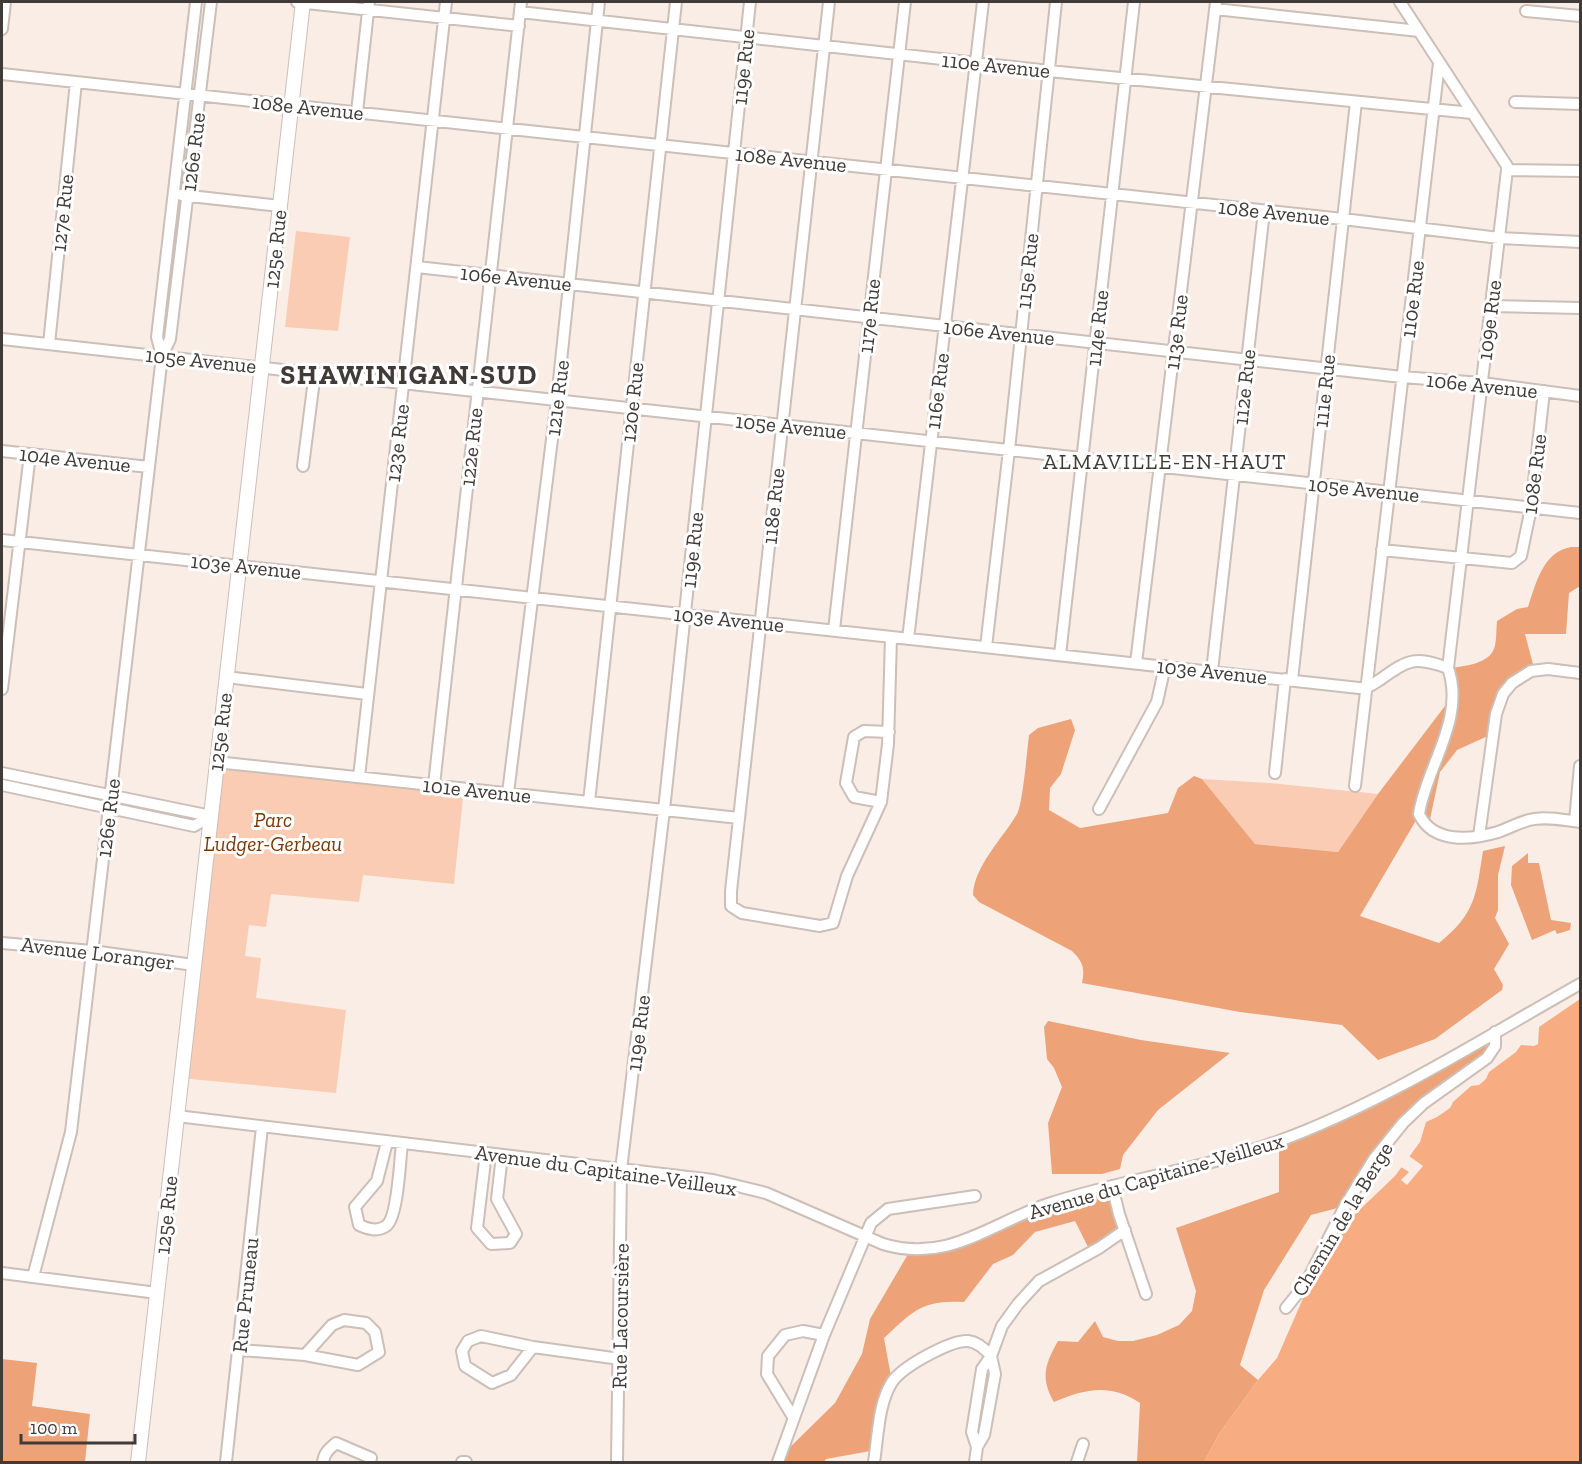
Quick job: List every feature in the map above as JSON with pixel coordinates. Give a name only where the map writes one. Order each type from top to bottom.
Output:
[{"type":"main road","name":"125e Rue","points":[[138,1462],[303,2]]},
{"type":"street","points":[[2,29],[5,2]]},
{"type":"street","name":"126e Rue","points":[[162,356],[157,337],[196,2]]},
{"type":"street","name":"126e Rue","points":[[33,1277],[71,1132],[162,356],[170,339],[211,2]]},
{"type":"street","points":[[296,2],[368,5],[444,18],[519,26]]},
{"type":"street","name":"123e Rue","points":[[358,777],[446,2]]},
{"type":"street","name":"121e Rue","points":[[508,793],[557,399],[599,2]]},
{"type":"street","name":"120e Rue","points":[[589,801],[676,2]]},
{"type":"street","name":"119e Rue","points":[[621,1170],[664,810],[750,2]]},
{"type":"street","name":"118e Rue","points":[[829,2],[731,906],[742,913],[820,926],[833,923],[847,876],[881,802]]},
{"type":"street","name":"117e Rue","points":[[834,630],[905,2]]},
{"type":"street","name":"116e Rue","points":[[908,639],[983,2]]},
{"type":"street","name":"115e Rue","points":[[986,647],[1010,450],[1020,334],[1056,2]]},
{"type":"street","name":"114e Rue","points":[[1060,655],[1134,2]]},
{"type":"street","points":[[1400,2],[1507,170],[1581,171]]},
{"type":"street","points":[[357,112],[368,5]]},
{"type":"street","points":[[1216,5],[1419,31]]},
{"type":"street","name":"113e Rue","points":[[1136,663],[1216,5]]},
{"type":"street","name":"110e Avenue","points":[[521,7],[597,21],[976,63],[1472,112]]},
{"type":"street","name":"122e Rue","points":[[434,785],[521,7]]},
{"type":"street","points":[[1526,11],[1581,16]]},
{"type":"street","name":"110e Rue","points":[[1354,786],[1439,63]]},
{"type":"street","name":"108e Avenue","points":[[2,74],[1343,219],[1499,238],[1581,242]]},
{"type":"street","name":"127e Rue","points":[[49,344],[76,82]]},
{"type":"street","name":"111e Rue","points":[[1275,773],[1314,484],[1356,102]]},
{"type":"street","points":[[1515,102],[1581,104]]},
{"type":"street","name":"109e Rue","points":[[1479,836],[1456,837],[1436,834],[1428,828],[1419,814],[1450,715],[1452,687],[1448,668],[1507,170]]},
{"type":"street","points":[[173,194],[280,206]]},
{"type":"street","name":"112e Rue","points":[[1212,671],[1264,211]]},
{"type":"street","name":"106e Avenue","points":[[417,267],[1326,369],[1482,383],[1581,396]]},
{"type":"street","points":[[161,301],[175,302]]},
{"type":"street","points":[[1491,306],[1581,308]]},
{"type":"street","name":"105e Avenue","points":[[2,339],[1581,513]]},
{"type":"street","points":[[303,466],[315,372]]},
{"type":"street","name":"108e Rue","points":[[1461,558],[1512,563],[1521,556],[1532,508],[1544,391]]},
{"type":"street","name":"104e Avenue","points":[[2,451],[149,467]]},
{"type":"street","points":[[2,689],[30,454]]},
{"type":"street","name":"103e Avenue","points":[[2,540],[1366,688]]},
{"type":"street","points":[[1382,550],[1461,558]]},
{"type":"street","points":[[889,732],[864,731],[854,737],[846,783],[854,797],[881,802],[889,732],[891,637]]},
{"type":"street","points":[[1366,688],[1408,662],[1426,660],[1448,668]]},
{"type":"street","points":[[1099,809],[1157,702],[1165,666]]},
{"type":"street","points":[[1581,673],[1537,669],[1522,675],[1503,694],[1496,714],[1479,836],[1530,819],[1578,822],[1581,766]]},
{"type":"street","points":[[226,677],[368,694]]},
{"type":"street","name":"101e Avenue","points":[[216,762],[739,818]]},
{"type":"street","points":[[2,773],[211,816]]},
{"type":"street","points":[[2,785],[194,826],[211,816]]},
{"type":"street","name":"Avenue Loranger","points":[[2,942],[194,965]]},
{"type":"street","name":"Avenue du Capitaine-Veilleux","points":[[177,1116],[713,1180],[766,1193],[865,1238],[901,1248],[927,1249],[954,1245],[1045,1205],[1112,1186],[1208,1164],[1318,1126],[1397,1087],[1581,984]]},
{"type":"street","name":"Chemin de la Berge","points":[[1286,1308],[1306,1283],[1345,1206],[1374,1159],[1403,1123],[1424,1103],[1487,1058],[1495,1046],[1495,1032]]},
{"type":"street","name":"Rue Pruneau","points":[[226,1462],[240,1350],[262,1127]]},
{"type":"street","points":[[387,1142],[376,1181],[355,1207],[359,1225],[373,1230],[387,1226],[394,1215],[402,1143]]},
{"type":"street","points":[[486,1154],[477,1228],[490,1244],[510,1243],[516,1234],[497,1199],[502,1155]]},
{"type":"street","name":"Rue Lacoursière","points":[[617,1462],[621,1170]]},
{"type":"street","points":[[1112,1186],[1146,1294]]},
{"type":"street","points":[[778,1462],[824,1335],[871,1223],[888,1209],[975,1196]]},
{"type":"street","points":[[975,1462],[977,1447],[984,1435],[995,1374],[992,1356],[1002,1326],[1017,1304],[1039,1281],[1099,1248],[1125,1230]]},
{"type":"street","points":[[2,1273],[157,1293]]},
{"type":"street","points":[[240,1350],[305,1355],[358,1365],[379,1352],[375,1332],[366,1323],[344,1320],[332,1325],[305,1355]]},
{"type":"street","points":[[793,1417],[767,1374],[768,1356],[785,1335],[803,1331],[824,1335]]},
{"type":"street","points":[[533,1347],[511,1375],[492,1383],[465,1366],[462,1351],[468,1341],[481,1336],[533,1347],[620,1359]]},
{"type":"street","points":[[874,1462],[882,1408],[892,1382],[906,1368],[956,1341],[971,1341],[982,1346],[992,1356]]},
{"type":"street","points":[[324,1462],[324,1456],[336,1443],[371,1458],[370,1462]]},
{"type":"street","points":[[1077,1462],[1083,1444]]},
{"type":"green space","points":[[296,231],[350,237],[338,331],[285,327]]},
{"type":"green space","name":"Parc Ludger-Gerbeau","points":[[216,762],[464,788],[454,884],[363,875],[359,902],[271,894],[266,927],[249,925],[245,956],[261,958],[256,998],[346,1010],[336,1093],[181,1078]]},
{"type":"green space","points":[[1202,779],[1378,794],[1338,852],[1255,844]]},
{"type":"shaded area","points":[[1580,547],[1580,586],[1569,593],[1566,634],[1525,634],[1534,668],[1515,679],[1490,735],[1457,750],[1440,772],[1429,824],[1423,813],[1442,755],[1452,668],[1474,664],[1490,655],[1495,645],[1497,621],[1517,609],[1528,607],[1547,562],[1561,550]]},
{"type":"shaded area","points":[[1448,702],[1415,822],[1360,916],[1439,943],[1460,922],[1472,902],[1476,892],[1483,851],[1505,846],[1498,875],[1498,910],[1495,918],[1509,944],[1494,969],[1503,985],[1502,990],[1435,1039],[1378,1060],[1342,1025],[1240,1012],[1082,983],[1082,966],[1072,951],[979,902],[973,895],[978,873],[1017,814],[1023,788],[1029,735],[1038,728],[1071,719],[1075,730],[1061,774],[1050,788],[1049,810],[1080,828],[1168,813],[1178,788],[1194,776],[1202,779],[1255,844],[1338,852],[1378,794]]},
{"type":"shaded area","points":[[1528,853],[1528,863],[1539,863],[1551,920],[1571,923],[1570,930],[1557,934],[1555,930],[1532,940],[1511,885],[1512,866]]},
{"type":"shaded area","points":[[1580,999],[1580,1462],[1204,1462],[1219,1434],[1277,1358],[1329,1239],[1395,1176],[1420,1142],[1426,1122],[1450,1108],[1453,1102],[1471,1086],[1479,1085],[1486,1079],[1489,1072],[1516,1052],[1521,1045],[1538,1044],[1539,1027]]},
{"type":"shaded area","points":[[1048,1021],[1141,1040],[1230,1053],[1158,1110],[1123,1155],[1120,1169],[1102,1174],[1052,1174],[1048,1123],[1062,1087],[1054,1068],[1047,1059],[1044,1027]]},
{"type":"shaded area","points":[[1495,1032],[1495,1046],[1403,1123],[1345,1206],[1311,1215],[1264,1290],[1240,1365],[1258,1380],[1219,1434],[1204,1462],[1137,1462],[1140,1403],[1129,1397],[1108,1390],[1097,1390],[1054,1402],[1047,1386],[1046,1371],[1058,1341],[1078,1342],[1095,1321],[1103,1337],[1118,1341],[1133,1341],[1157,1335],[1179,1325],[1192,1311],[1196,1291],[1176,1228],[1279,1192],[1279,1141],[1318,1126]]},
{"type":"shaded area","points":[[1112,1186],[1125,1230],[1091,1253],[1075,1221],[1035,1232],[1013,1255],[993,1264],[964,1302],[927,1305],[911,1314],[884,1338],[892,1382],[876,1450],[826,1459],[824,1462],[778,1462],[780,1457],[835,1403],[862,1354],[870,1319],[911,1249],[981,1235]]},
{"type":"shaded area","points":[[2,1359],[37,1363],[32,1406],[90,1414],[85,1462],[2,1462]]},
{"type":"pier","points":[[1409,1156],[1423,1166],[1407,1185],[1401,1180],[1409,1172],[1401,1167]]},
{"type":"district","name":"SHAWINIGAN-SUD","points":[[409,375]]},
{"type":"district","name":"ALMAVILLE-EN-HAUT","points":[[1165,461]]}]
